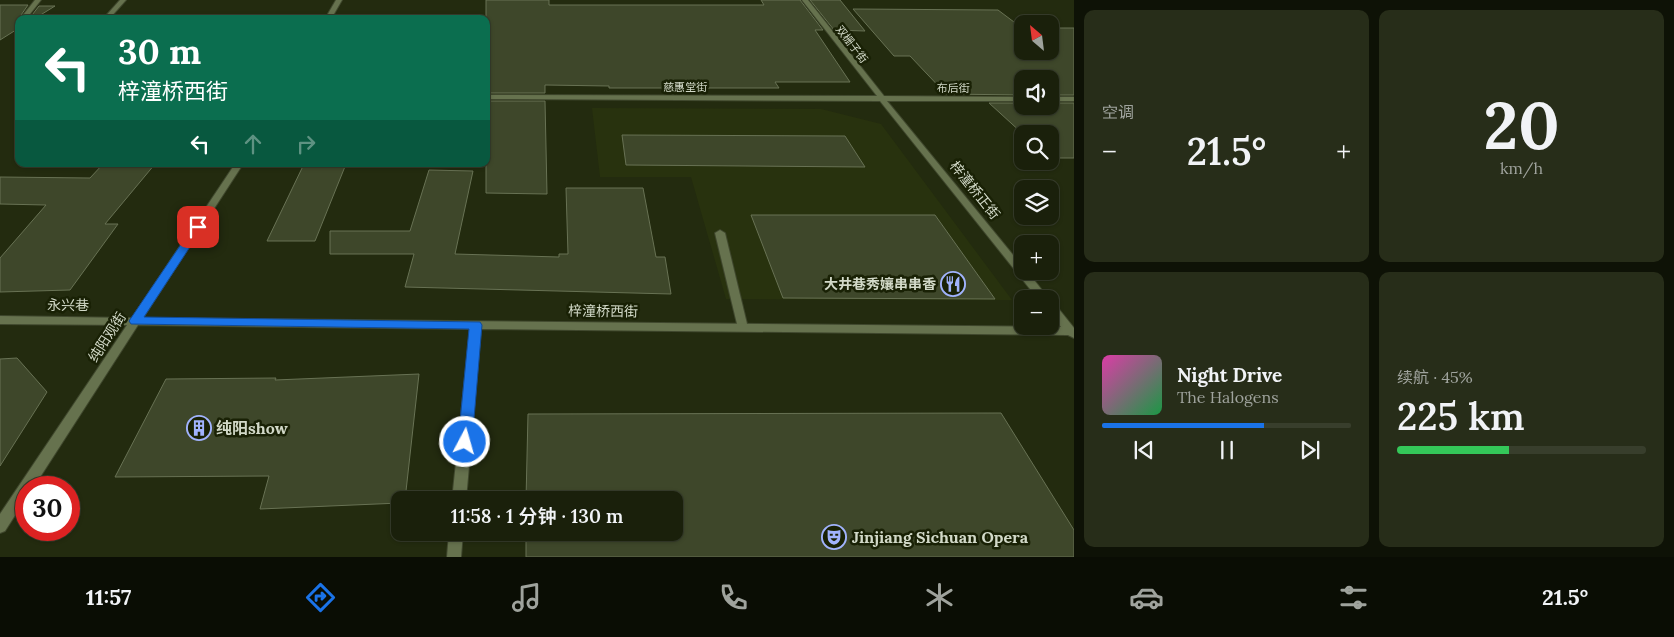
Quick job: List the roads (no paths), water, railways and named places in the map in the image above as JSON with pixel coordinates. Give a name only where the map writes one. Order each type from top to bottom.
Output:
[{"type":"street","points":[[26,15],[38,0]]},
{"type":"street","points":[[110,15],[123,0]]},
{"type":"street","points":[[330,15],[339,0]]},
{"type":"street","name":"双栅子街","points":[[805,0],[883,100]]},
{"type":"street","name":"慈惠堂街","points":[[490,97],[883,100]]},
{"type":"street","name":"布后街","points":[[883,100],[1014,99]]},
{"type":"street","points":[[1059,99],[1074,99]]},
{"type":"street","name":"梓潼桥正街","points":[[883,100],[1037,290]]},
{"type":"street","name":"纯阳观街","points":[[0,526],[237,167]]},
{"type":"street","points":[[720,233],[743,328]]},
{"type":"street","points":[[1059,317],[1072,333]]},
{"type":"street","name":"永兴巷","points":[[0,320],[135,321]]},
{"type":"street","name":"梓潼桥西街","points":[[135,321],[1072,333]]},
{"type":"street","points":[[460,491],[476,325]]},
{"type":"street","points":[[454,557],[455,541]]},
{"type":"place","name":"大井巷秀孃串串香","points":[[953,284]]},
{"type":"place","name":"纯阳show","points":[[199,428]]},
{"type":"place","name":"Jinjiang Sichuan Opera","points":[[834,537]]}]
